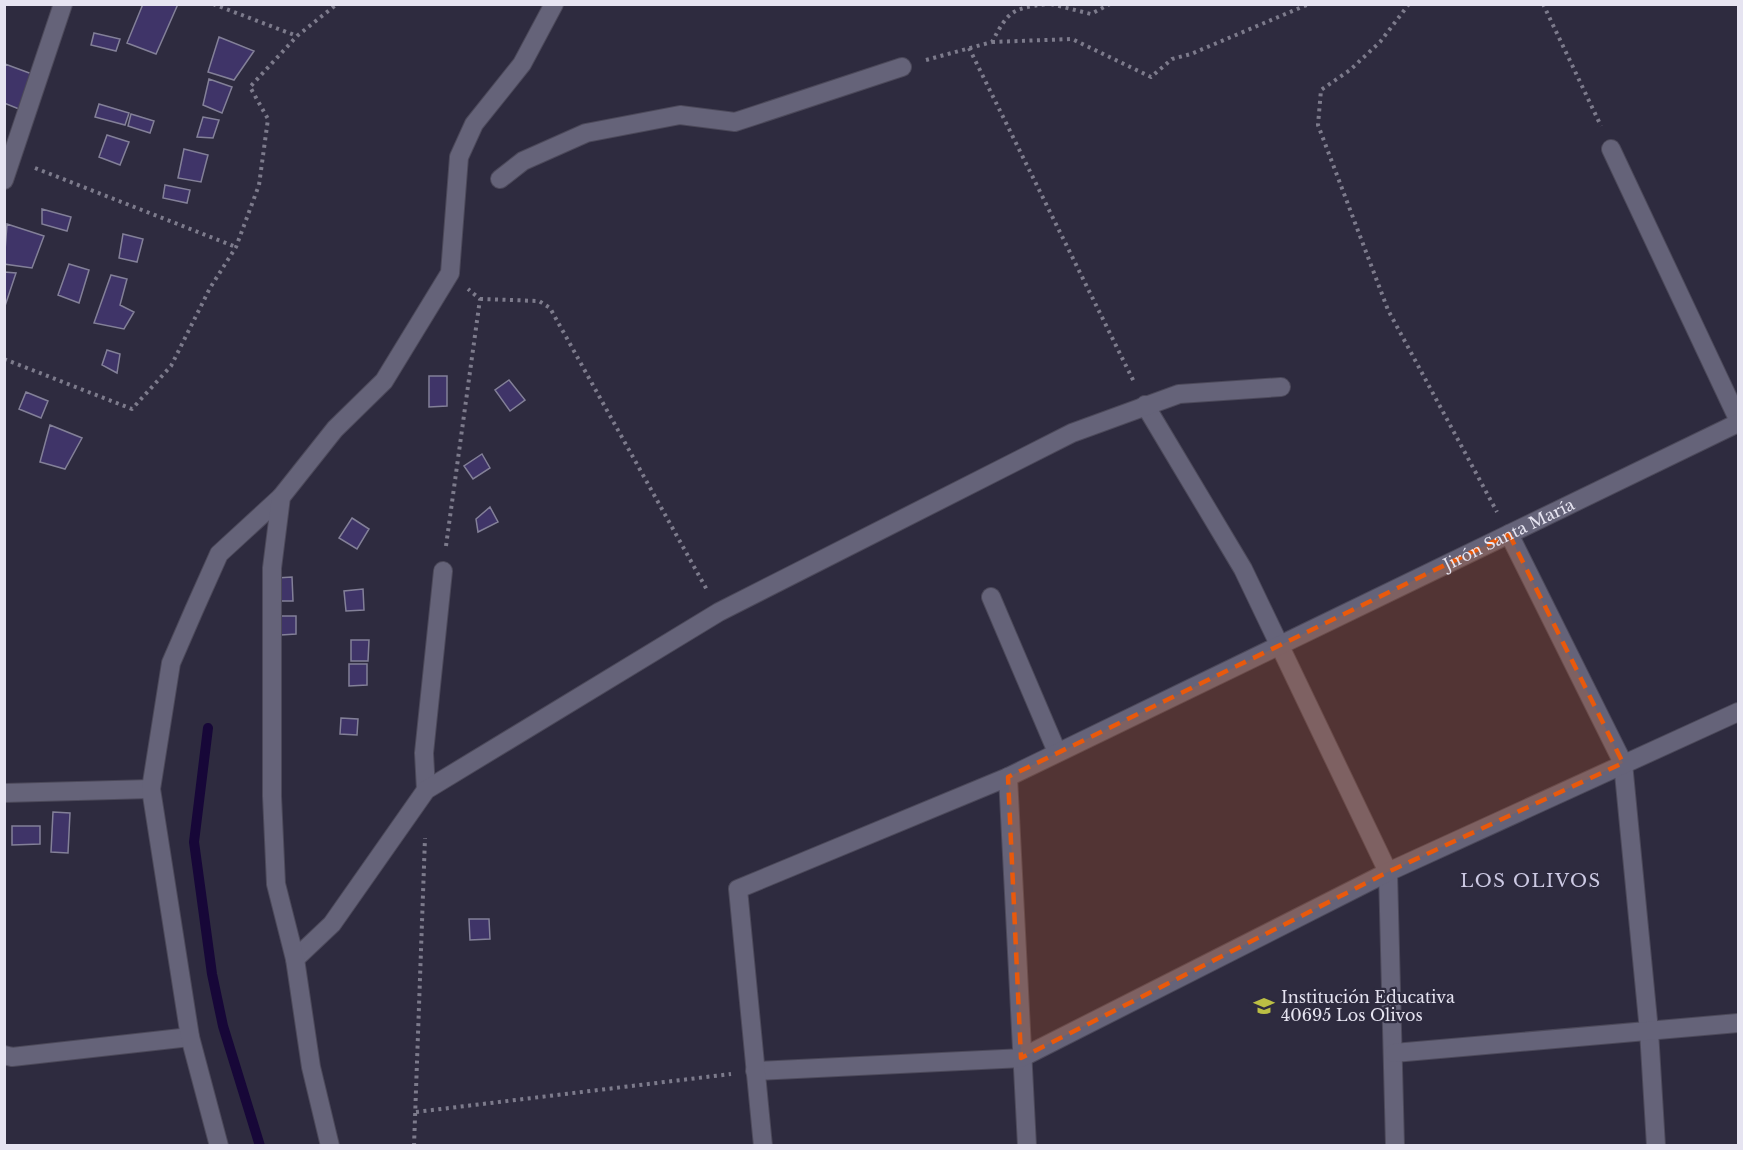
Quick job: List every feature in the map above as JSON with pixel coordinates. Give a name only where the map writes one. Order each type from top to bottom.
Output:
[{"type":"street","points":[[4,180],[63,4]]},
{"type":"street","points":[[219,1146],[190,1037],[151,789],[171,663],[219,554],[281,497],[335,429],[384,381],[450,273],[459,157],[474,124],[522,64],[554,4]]},
{"type":"street","points":[[500,179],[523,161],[586,133],[680,115],[735,122],[902,67]]},
{"type":"street","points":[[1611,149],[1738,421]]},
{"type":"street","points":[[295,959],[332,924],[426,790],[719,612],[1072,433],[1179,394],[1281,387]]},
{"type":"street","points":[[1145,405],[1244,569],[1279,648],[1388,872],[1395,1146]]},
{"type":"street","name":"Jirón Santa María","points":[[755,1071],[738,889],[1008,777],[1279,648],[1738,421]]},
{"type":"street","points":[[281,497],[272,568],[272,796],[276,884],[295,959],[311,1067],[330,1146]]},
{"type":"street","points":[[1509,534],[1623,764],[1649,1031],[1656,1146]]},
{"type":"street","points":[[426,790],[424,753],[443,571]]},
{"type":"street","points":[[991,597],[1057,753]]},
{"type":"street","points":[[763,1146],[755,1071],[1021,1058],[1388,872],[1738,712]]},
{"type":"street","points":[[1008,777],[1027,1146]]},
{"type":"street","points":[[4,793],[151,789]]},
{"type":"street","points":[[1394,1053],[1738,1023]]},
{"type":"street","points":[[4,1055],[12,1057],[190,1037]]},
{"type":"path","points":[[213,4],[297,36]]},
{"type":"path","points":[[4,359],[132,409],[171,366],[210,288],[236,247],[259,185],[268,119],[250,87],[297,36],[338,4]]},
{"type":"path","points":[[992,42],[1000,26],[1017,8],[1048,4],[1091,14],[1110,4]]},
{"type":"path","points":[[902,67],[992,42],[1072,39],[1151,78],[1172,59],[1309,4]]},
{"type":"path","points":[[1409,4],[1380,42],[1350,70],[1321,90],[1318,125],[1388,310],[1509,534]]},
{"type":"path","points":[[1543,4],[1611,149]]},
{"type":"path","points":[[969,48],[1145,405]]},
{"type":"path","points":[[12,159],[236,247]]},
{"type":"path","points":[[450,273],[480,299],[540,301],[549,308],[719,612]]},
{"type":"path","points":[[443,571],[480,299]]},
{"type":"path","points":[[414,1146],[426,790]]},
{"type":"path","points":[[416,1112],[755,1071]]},
{"type":"highlighted area","points":[[1509,534],[1623,763],[1388,872],[1021,1058],[1008,777]]},
{"type":"building","points":[[143,4],[178,4],[156,54],[127,43]]},
{"type":"building","points":[[94,33],[120,39],[116,51],[91,45]]},
{"type":"building","points":[[219,37],[254,51],[234,80],[208,72]]},
{"type":"building","points":[[5,64],[32,74],[19,109],[4,103]]},
{"type":"building","points":[[209,79],[232,87],[222,113],[203,105]]},
{"type":"building","points":[[99,104],[129,113],[125,125],[95,117]]},
{"type":"building","points":[[131,114],[154,121],[150,133],[128,126]]},
{"type":"building","points":[[203,117],[219,120],[213,138],[197,137]]},
{"type":"building","points":[[107,135],[129,142],[120,165],[99,157]]},
{"type":"building","points":[[184,149],[208,155],[201,182],[178,178]]},
{"type":"building","points":[[165,185],[190,190],[187,203],[163,198]]},
{"type":"building","points":[[42,209],[71,217],[67,231],[42,224]]},
{"type":"building","points":[[7,224],[44,236],[32,268],[4,264]]},
{"type":"building","points":[[123,234],[143,239],[137,262],[119,258]]},
{"type":"building","points":[[69,264],[89,270],[79,303],[58,295]]},
{"type":"building","points":[[4,272],[16,273],[5,306],[4,306]]},
{"type":"building","points":[[111,275],[127,279],[120,305],[134,312],[124,329],[94,323]]},
{"type":"building","points":[[107,350],[120,354],[117,373],[102,365]]},
{"type":"building","points":[[429,376],[447,376],[447,406],[429,407]]},
{"type":"building","points":[[509,380],[525,400],[510,411],[495,390]]},
{"type":"building","points":[[26,392],[48,401],[41,418],[19,409]]},
{"type":"building","points":[[50,425],[82,438],[65,469],[40,462]]},
{"type":"building","points":[[482,454],[490,468],[473,479],[464,466]]},
{"type":"building","points":[[490,507],[498,522],[478,532],[476,519]]},
{"type":"building","points":[[352,518],[369,529],[357,549],[339,538]]},
{"type":"building","points":[[292,577],[293,601],[276,601],[276,578]]},
{"type":"building","points":[[363,589],[364,610],[346,611],[344,591]]},
{"type":"building","points":[[280,616],[296,616],[296,634],[281,635]]},
{"type":"building","points":[[351,640],[369,640],[368,661],[351,661]]},
{"type":"building","points":[[349,664],[367,664],[367,685],[349,686]]},
{"type":"building","points":[[341,718],[358,719],[357,735],[340,734]]},
{"type":"building","points":[[53,812],[70,813],[68,853],[51,852]]},
{"type":"building","points":[[12,826],[40,826],[40,844],[12,845]]},
{"type":"building","points":[[469,919],[489,919],[490,939],[470,940]]},
{"type":"waterway","points":[[208,728],[194,842],[212,974],[223,1026],[260,1146]]},
{"type":"place","name":"Institución Educativa 40695 Los Olivos","points":[[1264,1006]]},
{"type":"district","name":"LOS OLIVOS","points":[[1531,881]]}]
